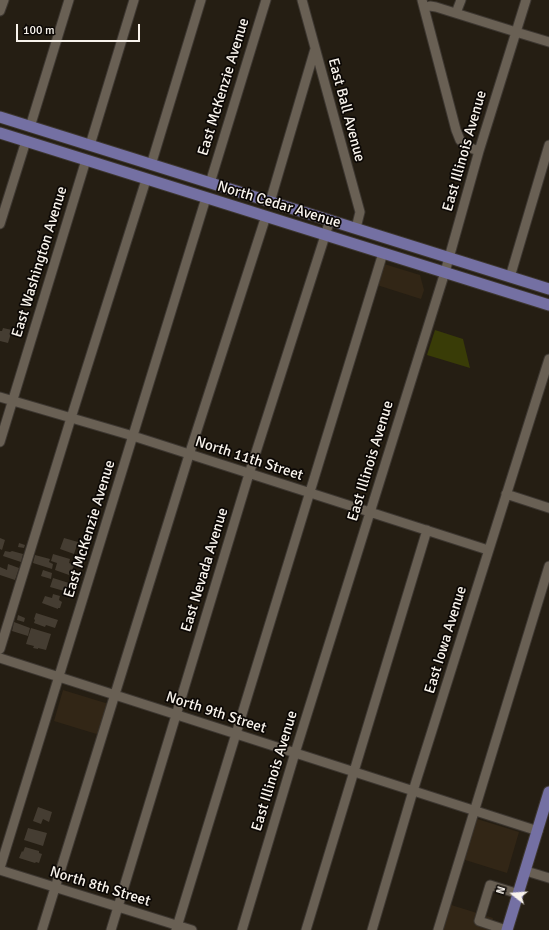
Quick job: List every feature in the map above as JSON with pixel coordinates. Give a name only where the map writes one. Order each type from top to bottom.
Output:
[{"type":"main road","name":"North Cedar Avenue","points":[[0,117],[549,289]]},
{"type":"main road","name":"North Cedar Avenue","points":[[0,133],[146,180],[549,305]]},
{"type":"main road","points":[[146,180],[162,177],[198,188],[206,186],[210,183]]},
{"type":"main road","points":[[206,198],[213,193],[218,193],[259,205],[270,202]]},
{"type":"main road","points":[[478,283],[520,288],[549,297]]},
{"type":"main road","points":[[507,930],[549,792]]},
{"type":"street","points":[[0,11],[4,0]]},
{"type":"street","points":[[30,127],[69,0]]},
{"type":"street","points":[[90,145],[134,0]]},
{"type":"street","points":[[151,165],[201,0]]},
{"type":"street","name":"East McKenzie Avenue","points":[[210,183],[266,0]]},
{"type":"street","name":"East Ball Avenue","points":[[302,0],[360,212],[356,228]]},
{"type":"street","points":[[456,13],[460,0]]},
{"type":"street","name":"East Illinois Avenue","points":[[242,930],[295,753],[445,272],[479,152],[526,0]]},
{"type":"street","points":[[423,4],[549,42]]},
{"type":"street","points":[[423,4],[456,130],[460,140],[466,146],[479,152]]},
{"type":"street","points":[[270,202],[315,49]]},
{"type":"street","points":[[0,224],[26,141]]},
{"type":"street","points":[[510,277],[549,145]]},
{"type":"street","name":"East Washington Avenue","points":[[0,442],[86,160]]},
{"type":"street","points":[[0,649],[146,180]]},
{"type":"street","name":"East McKenzie Avenue","points":[[0,869],[206,198]]},
{"type":"street","points":[[42,930],[189,455],[266,216]]},
{"type":"street","name":"East Nevada Avenue","points":[[111,930],[249,474],[330,220]]},
{"type":"street","points":[[177,928],[383,253]]},
{"type":"street","name":"East Iowa Avenue","points":[[372,930],[413,791],[549,359]]},
{"type":"street","name":"North 11th Street","points":[[0,396],[133,436],[488,550]]},
{"type":"street","points":[[506,494],[549,508]]},
{"type":"street","points":[[306,930],[428,530]]},
{"type":"street","points":[[438,930],[549,566]]},
{"type":"street","name":"North 9th Street","points":[[0,658],[538,830]]},
{"type":"street","name":"North 8th Street","points":[[0,869],[55,888],[118,907],[177,928],[192,930]]},
{"type":"street","points":[[526,871],[549,878]]},
{"type":"street","points":[[507,930],[479,921],[490,885],[519,894]]},
{"type":"shaded area","points":[[384,264],[420,275],[424,290],[421,299],[377,285]]},
{"type":"shaded area","points":[[435,330],[463,339],[470,368],[427,355]]},
{"type":"shaded area","points":[[63,690],[112,705],[103,736],[54,721]]},
{"type":"shaded area","points":[[474,818],[519,832],[507,873],[462,859]]},
{"type":"shaded area","points":[[448,904],[493,918],[490,930],[440,930]]},
{"type":"building","points":[[3,328],[12,330],[8,343],[0,341],[0,331],[2,331]]},
{"type":"building","points":[[0,538],[5,540],[2,550],[0,549]]},
{"type":"building","points":[[64,538],[78,542],[74,554],[60,549]]},
{"type":"building","points":[[19,543],[25,545],[24,548],[18,547]]},
{"type":"building","points":[[5,551],[23,554],[21,562],[3,556]]},
{"type":"building","points":[[53,554],[70,559],[69,563],[74,565],[72,572],[70,571],[69,575],[55,570],[57,563],[51,561]]},
{"type":"building","points":[[35,555],[50,559],[49,562],[53,564],[52,569],[33,563]]},
{"type":"building","points":[[8,564],[19,568],[15,580],[0,575],[0,567],[7,570]]},
{"type":"building","points":[[43,570],[52,573],[51,579],[41,576]]},
{"type":"building","points":[[53,578],[69,583],[67,589],[65,588],[64,591],[50,587]]},
{"type":"building","points":[[53,594],[60,596],[59,600],[62,602],[60,608],[58,609],[42,603],[45,596],[52,598]]},
{"type":"building","points":[[36,613],[58,620],[55,628],[46,625],[45,627],[34,623]]},
{"type":"building","points":[[18,615],[25,618],[24,622],[17,620]]},
{"type":"building","points":[[14,622],[30,628],[28,636],[12,631]]},
{"type":"building","points":[[31,628],[51,634],[46,650],[33,648],[34,646],[26,644]]},
{"type":"building","points":[[38,807],[52,812],[49,822],[43,819],[41,824],[33,821]]},
{"type":"building","points":[[28,828],[47,833],[43,846],[24,840]]},
{"type":"building","points":[[25,847],[39,851],[39,853],[42,854],[39,863],[19,858]]}]
